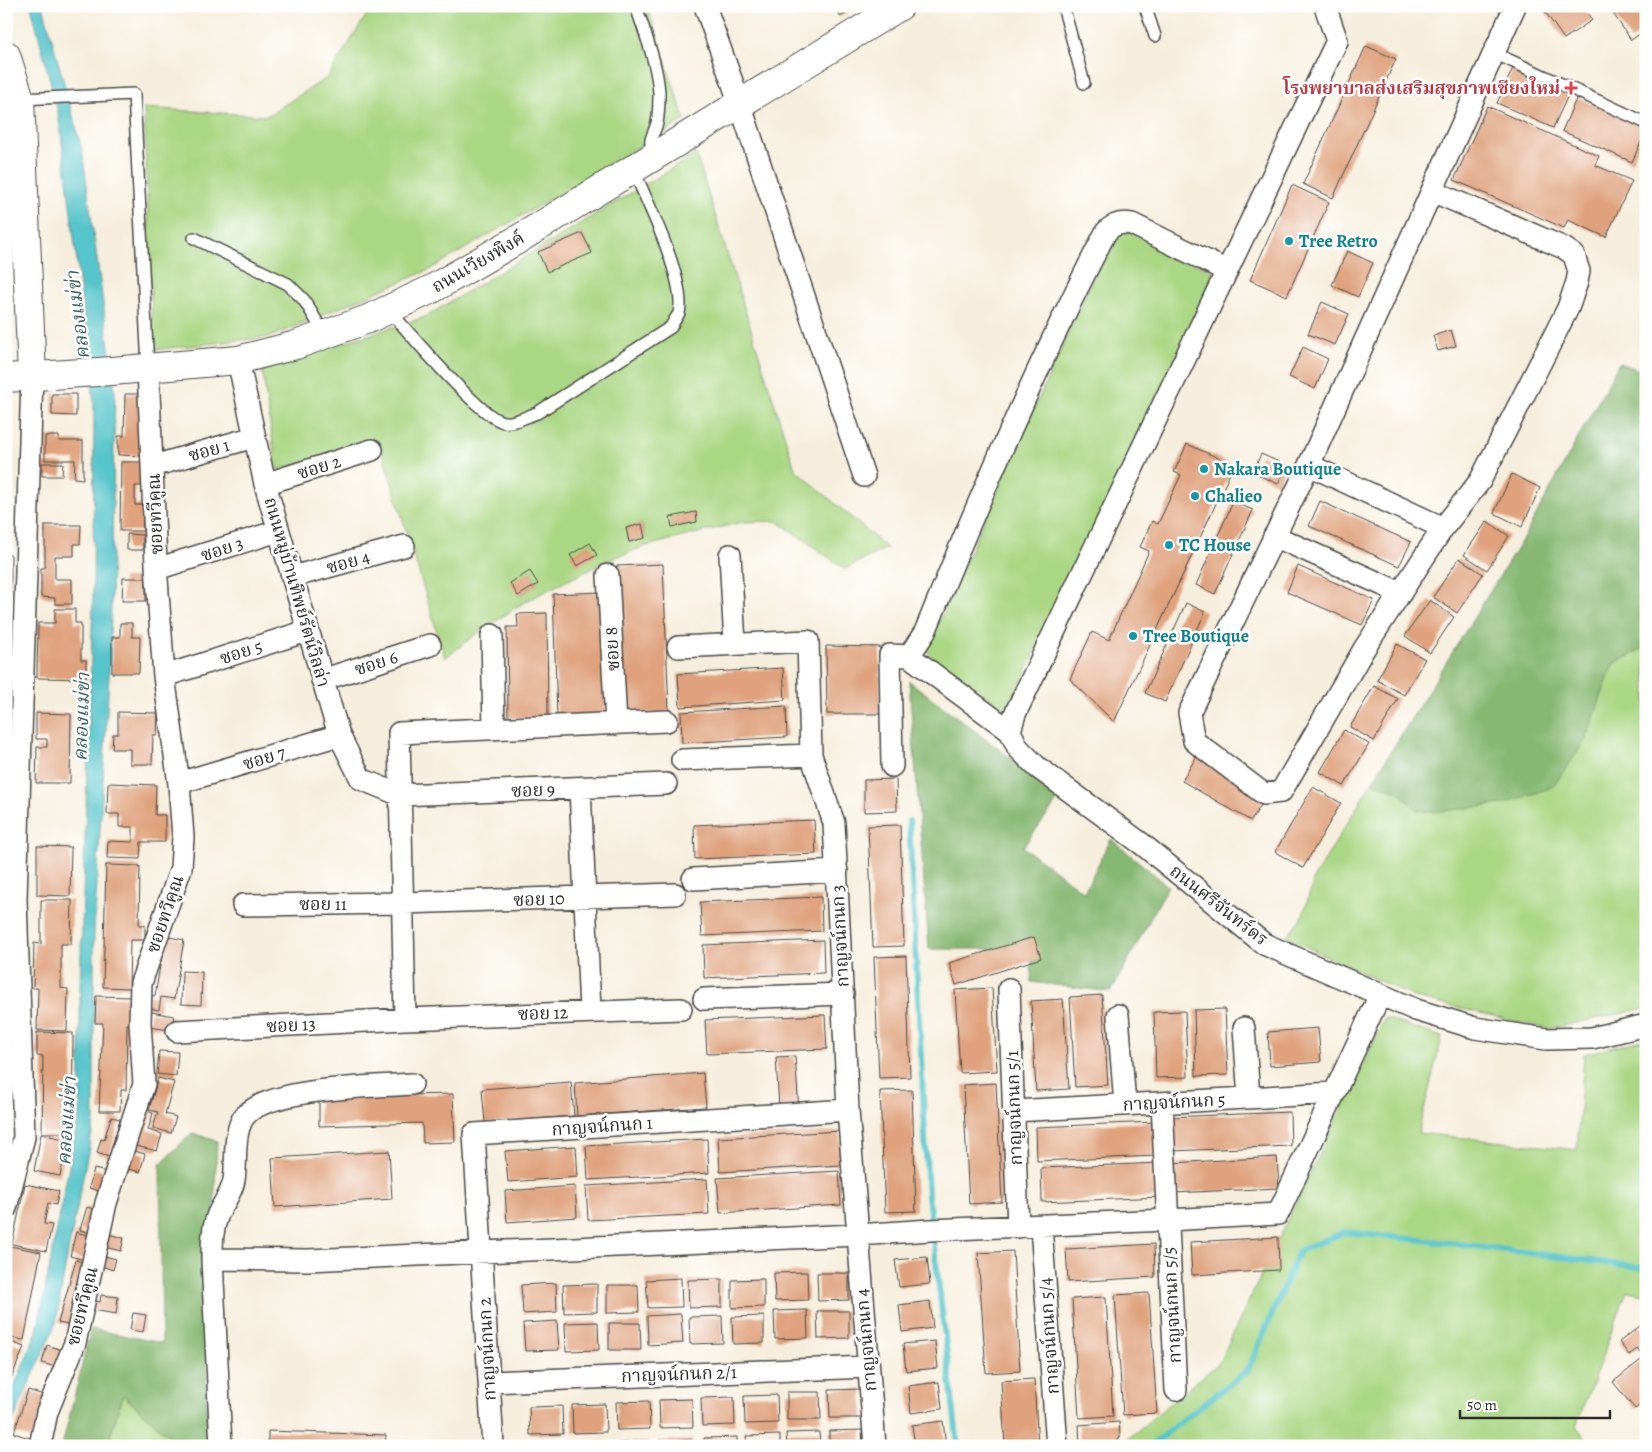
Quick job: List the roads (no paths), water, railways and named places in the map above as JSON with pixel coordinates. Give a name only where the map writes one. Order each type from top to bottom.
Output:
[{"type":"street","points":[[705,6],[740,104],[864,476]]},
{"type":"street","name":"ถนนเวียงพิงค์","points":[[19,377],[238,360],[296,346],[388,309],[432,289],[517,240],[900,6]]},
{"type":"street","points":[[1010,732],[1015,714],[1337,41],[1325,6]]},
{"type":"street","points":[[1432,191],[1564,248],[1574,255],[1579,271],[1577,282],[1564,316],[1480,481],[1443,528],[1364,649],[1281,792],[1264,794],[1194,741],[1189,713],[1309,465],[1515,6]]},
{"type":"street","points":[[6,55],[20,99],[19,377],[11,899],[24,1137],[6,1208]]},
{"type":"street","points":[[892,766],[890,655],[909,656],[925,632],[1030,389],[1084,273],[1106,232],[1116,225],[1123,223],[1132,224],[1227,271]]},
{"type":"street","name":"ถนนหมู่บ้านทิพย์รัตน์วิลล่า","points":[[238,360],[265,484],[339,735],[362,778],[400,795]]},
{"type":"street","name":"ซอยทวีคูณ","points":[[40,1446],[47,1412],[75,1343],[97,1200],[144,1084],[140,1023],[141,983],[181,868],[182,845],[179,784],[164,676],[156,565],[148,368]]},
{"type":"street","name":"ซอย 1","points":[[164,463],[254,437]]},
{"type":"street","name":"ซอย 2","points":[[265,484],[372,450]]},
{"type":"street","points":[[1309,465],[1443,528]]},
{"type":"street","name":"ซอย 3","points":[[166,566],[278,531]]},
{"type":"street","points":[[1274,536],[1401,593]]},
{"type":"street","name":"ซอย 4","points":[[292,577],[404,546]]},
{"type":"street","points":[[678,647],[735,644],[730,554]]},
{"type":"street","name":"ซอย 8","points":[[608,575],[616,724]]},
{"type":"street","name":"ซอย 5","points":[[174,673],[308,631]]},
{"type":"street","points":[[492,635],[494,729]]},
{"type":"street","name":"กาญจน์กนก 3","points":[[735,644],[808,641],[811,755],[834,823],[848,1110],[857,1235]]},
{"type":"street","name":"ซอย 6","points":[[322,680],[430,645]]},
{"type":"street","name":"ถนนศรีจันทร์ดร","points":[[909,656],[1010,732],[1018,748],[1037,767],[1142,844],[1264,944],[1416,1010],[1475,1028],[1546,1039],[1592,1038],[1646,1025]]},
{"type":"street","points":[[405,1019],[399,733],[667,721]]},
{"type":"street","name":"ซอย 7","points":[[189,780],[339,735]]},
{"type":"street","points":[[682,760],[811,755]]},
{"type":"street","name":"ซอย 9","points":[[400,795],[666,784]]},
{"type":"street","points":[[580,788],[590,1011]]},
{"type":"street","points":[[693,879],[837,871]]},
{"type":"street","name":"ซอย 10","points":[[403,903],[675,894]]},
{"type":"street","name":"ซอย 11","points":[[243,905],[403,903]]},
{"type":"street","name":"กาญจน์กนก 5/1","points":[[1009,989],[1018,1227]]},
{"type":"street","points":[[704,1000],[843,994]]},
{"type":"street","points":[[212,1259],[308,1260],[1278,1214],[1380,994]]},
{"type":"street","name":"ซอย 12","points":[[405,1019],[681,1009]]},
{"type":"street","points":[[1118,1015],[1124,1105]]},
{"type":"street","name":"ซอย 13","points":[[178,1031],[405,1019]]},
{"type":"street","points":[[1244,1028],[1249,1098]]},
{"type":"street","points":[[221,1446],[212,1232],[218,1214],[232,1188],[238,1132],[241,1122],[247,1113],[256,1107],[281,1097],[412,1084]]},
{"type":"street","name":"กาญจน์กนก 5","points":[[1014,1111],[1334,1093]]},
{"type":"street","name":"กาญจน์กนก 5/5","points":[[1162,1103],[1176,1390]]},
{"type":"street","name":"กาญจน์กนก 1","points":[[481,1252],[474,1134],[848,1110]]},
{"type":"street","name":"กาญจน์กนก 5/4","points":[[1041,1226],[1057,1446]]},
{"type":"street","name":"กาญจน์กนก 4","points":[[857,1235],[875,1446]]},
{"type":"street","name":"กาญจน์กนก 2","points":[[481,1252],[493,1446]]},
{"type":"street","name":"กาญจน์กนก 2/1","points":[[489,1382],[868,1367]]},
{"type":"lane","points":[[388,309],[473,402],[492,417],[504,422],[518,420],[537,413],[671,327],[679,313],[678,291],[644,162],[656,124],[659,91],[652,56],[636,6]]},
{"type":"lane","points":[[1063,6],[1084,83]]},
{"type":"lane","points":[[1145,6],[1155,36]]},
{"type":"lane","points":[[1494,53],[1646,123]]},
{"type":"lane","points":[[20,99],[134,94],[148,368]]},
{"type":"lane","points":[[194,238],[288,284],[304,300],[324,335]]},
{"type":"water","points":[[31,6],[43,6],[82,149],[115,391],[110,659],[94,934],[94,1123],[67,1257],[56,1323],[6,1437],[6,1407],[37,1331],[80,1109],[80,985],[93,599],[94,403],[58,112]]},
{"type":"waterway","points":[[909,821],[928,1195],[958,1446]]},
{"type":"waterway","points":[[1151,1446],[1248,1370],[1299,1251],[1344,1232],[1459,1244],[1646,1268]]},
{"type":"place","name":"โรงพยาบาลส่งเสริมสุขภาพเชียงใหม่","points":[[1571,88]]},
{"type":"place","name":"Tree Retro","points":[[1289,241]]},
{"type":"place","name":"Nakara Boutique","points":[[1204,469]]},
{"type":"place","name":"Chalieo","points":[[1195,496]]},
{"type":"place","name":"TC House","points":[[1169,545]]},
{"type":"place","name":"Tree Boutique","points":[[1133,636]]},
{"type":"water label","name":"คลองแม่ข่า","points":[[78,315]]},
{"type":"water label","name":"คลองแม่ข่า","points":[[82,717]]},
{"type":"water label","name":"คลองแม่ข่า","points":[[67,1121]]}]
